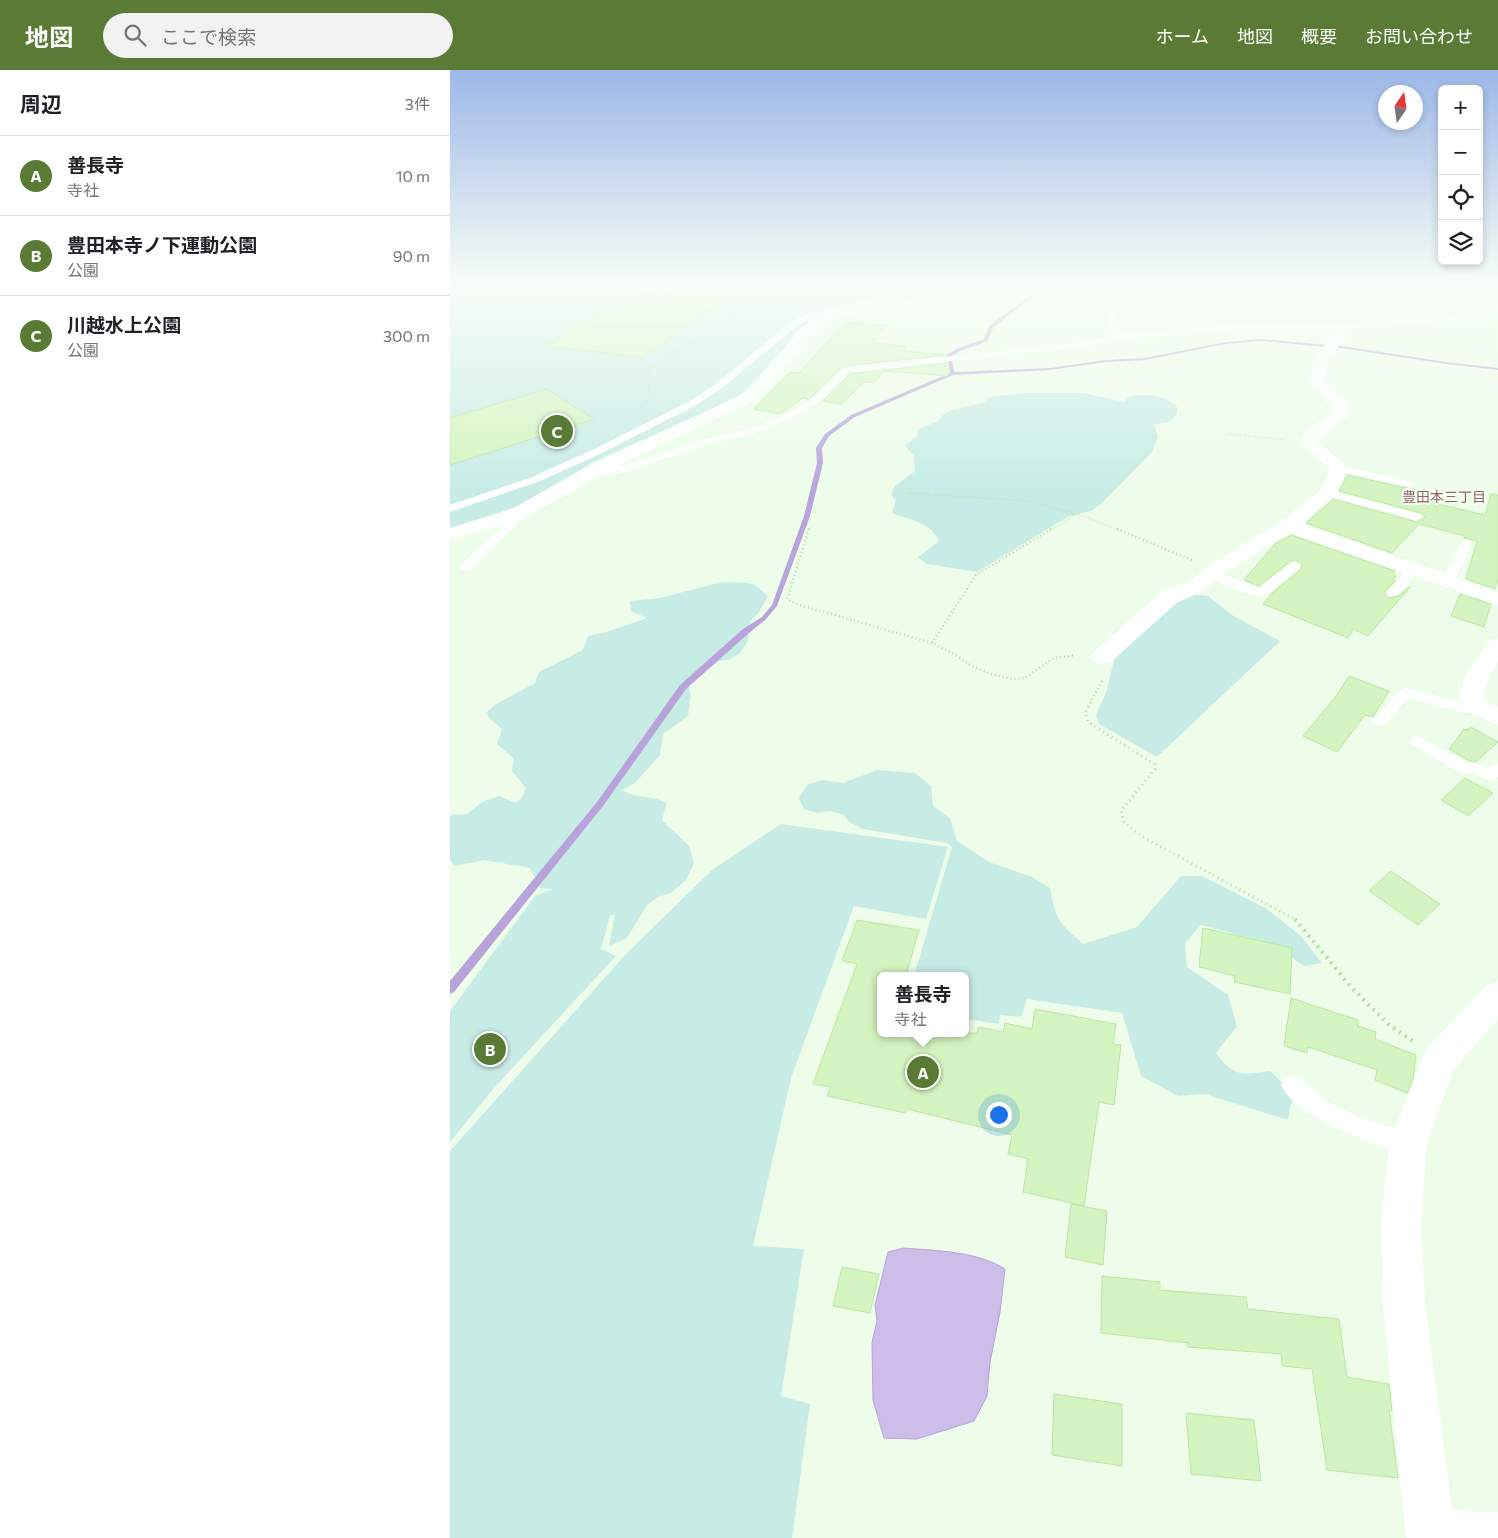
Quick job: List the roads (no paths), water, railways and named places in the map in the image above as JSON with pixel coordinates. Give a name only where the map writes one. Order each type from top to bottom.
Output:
[{"type":"street","points":[[450,534],[515,515],[612,462],[749,397],[761,389],[789,353]]},
{"type":"street","points":[[1102,657],[1171,596],[1195,587],[1213,572],[1288,526],[1328,493],[1336,479],[1338,468],[1308,442],[1313,434],[1340,415],[1341,406],[1322,388],[1318,380],[1320,364],[1328,353]]},
{"type":"street","points":[[1288,526],[1498,599]]},
{"type":"street","points":[[1488,712],[1470,696],[1479,673],[1498,645]]},
{"type":"street","points":[[1498,996],[1439,1060],[1408,1144],[1401,1223],[1404,1304],[1430,1534],[1486,1538],[1498,1536]]},
{"type":"lane","points":[[450,509],[544,475],[596,452],[691,404],[715,389],[760,353]]},
{"type":"lane","points":[[594,473],[624,469],[699,444],[763,428],[804,408],[818,398],[846,370],[1009,353]]},
{"type":"lane","points":[[1338,468],[1409,484]]},
{"type":"lane","points":[[1328,493],[1417,517]]},
{"type":"lane","points":[[466,567],[510,526],[515,515]]},
{"type":"lane","points":[[1448,581],[1467,543]]},
{"type":"lane","points":[[1213,572],[1256,592],[1262,592],[1295,566]]},
{"type":"lane","points":[[1392,593],[1413,568]]},
{"type":"lane","points":[[1380,722],[1406,693],[1488,712]]},
{"type":"lane","points":[[1418,741],[1467,769],[1472,767],[1491,775],[1498,768]]},
{"type":"lane","points":[[1292,1085],[1324,1112],[1364,1129],[1408,1144]]},
{"type":"waterway","points":[[948,356],[954,353]]},
{"type":"waterway","points":[[952,374],[1050,369],[1106,361],[1145,359],[1178,353]]},
{"type":"waterway","points":[[1377,353],[1498,369]]},
{"type":"waterway","points":[[950,360],[952,374]]},
{"type":"waterway","points":[[450,989],[600,804],[683,687],[746,631],[764,618],[775,605],[807,516],[820,463],[819,448],[827,435],[853,416],[952,374]]},
{"type":"place","name":"川越水上公園","points":[[557,431]]},
{"type":"place","name":"豊田本寺ノ下運動公園","points":[[490,1049]]},
{"type":"place","name":"善長寺","points":[[923,1072]]},
{"type":"district","name":"豊田本三丁目","points":[[1444,497]]}]
